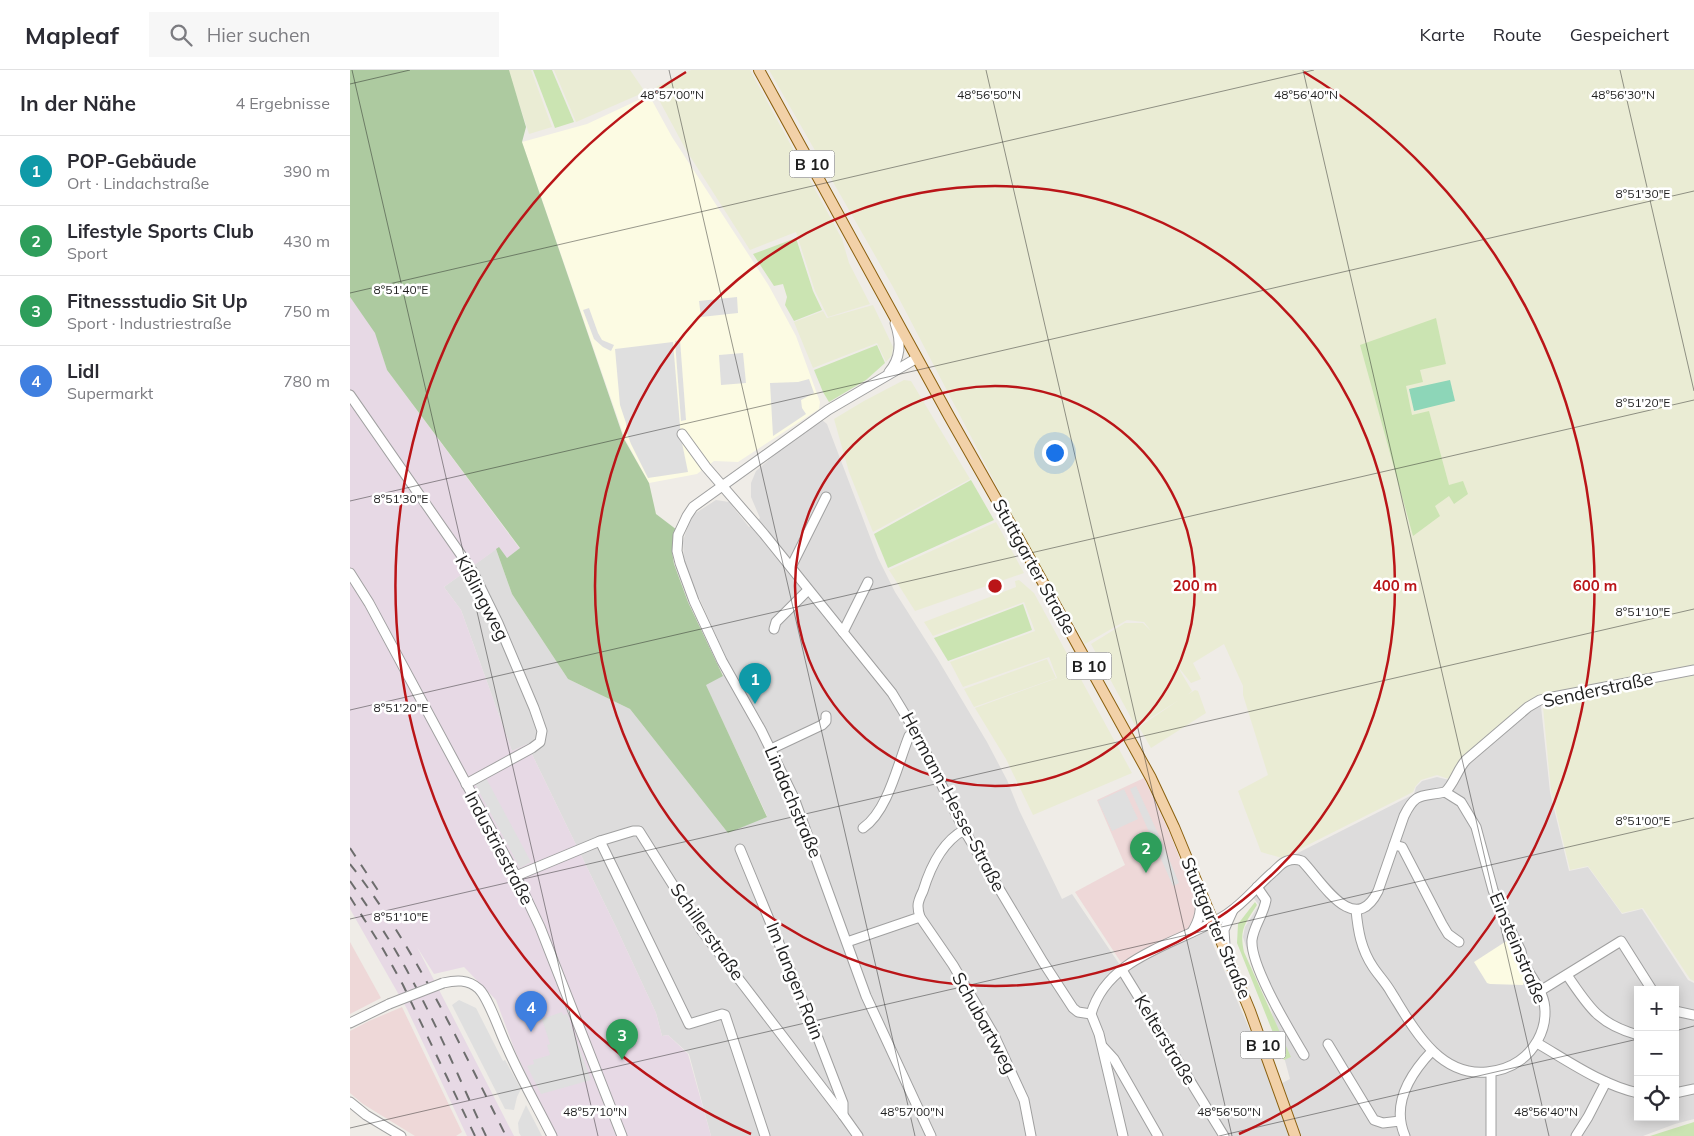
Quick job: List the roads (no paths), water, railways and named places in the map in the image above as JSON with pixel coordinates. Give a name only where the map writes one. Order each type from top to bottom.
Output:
[{"type":"main road","name":"Stuttgarter Straße","points":[[759,70],[917,358],[1134,746],[1164,806],[1228,956],[1269,1061],[1295,1136]]},
{"type":"street","points":[[886,376],[895,365],[899,351],[898,330],[889,307]]},
{"type":"street","points":[[723,485],[828,410],[917,358]]},
{"type":"street","name":"Kißlingweg","points":[[350,394],[473,572],[498,623],[542,731],[540,742],[532,748],[466,784]]},
{"type":"street","name":"Hermann-Hesse-Straße","points":[[682,434],[706,467],[791,567],[892,693],[915,731],[964,830],[1039,956],[1073,1008],[1078,1012],[1091,1014]]},
{"type":"street","points":[[703,500],[712,488],[713,483],[712,476],[706,467]]},
{"type":"street","name":"Hermann-Hesse-Straße","points":[[706,467],[715,474],[722,476],[728,477],[738,474]]},
{"type":"street","name":"Hermann-Hesse-Straße","points":[[738,474],[733,487],[742,508]]},
{"type":"street","name":"Lindachstraße","points":[[723,485],[693,507],[687,516],[678,535],[677,551],[680,563],[694,601],[722,661],[771,749],[799,809],[866,996],[930,1136]]},
{"type":"street","points":[[703,500],[721,494],[742,508]]},
{"type":"street","points":[[791,567],[826,497]]},
{"type":"street","name":"Industriestraße","points":[[350,573],[369,603],[516,876],[540,927],[622,1136]]},
{"type":"street","points":[[843,632],[868,582]]},
{"type":"street","points":[[774,629],[779,619],[808,590]]},
{"type":"street","name":"Senderstraße","points":[[1445,792],[1466,760],[1534,703],[1552,697],[1694,670]]},
{"type":"street","points":[[771,749],[822,725],[826,721],[826,716]]},
{"type":"street","points":[[863,828],[872,820],[879,809],[909,736],[915,731]]},
{"type":"street","points":[[1123,1136],[1100,1034],[1091,1014],[1099,994],[1108,983],[1122,970],[1150,952],[1213,922],[1233,909],[1281,864],[1287,861],[1298,859],[1306,865],[1340,904],[1361,910],[1376,897],[1404,816],[1413,801],[1426,794],[1445,792]]},
{"type":"street","name":"Einsteinstraße","points":[[1356,910],[1361,944],[1372,966],[1432,1051],[1441,1060],[1458,1070],[1476,1074],[1490,1072],[1508,1068],[1520,1060],[1536,1043],[1544,1025],[1545,1013],[1540,991],[1522,958],[1521,951],[1502,911],[1486,869],[1476,827],[1461,802],[1445,792]]},
{"type":"street","name":"Schillerstraße","points":[[516,876],[600,841],[637,830],[641,833],[702,930],[858,1136]]},
{"type":"street","points":[[847,942],[920,917],[918,906],[926,880],[934,864],[942,850],[955,835],[964,830]]},
{"type":"street","points":[[600,841],[689,1024],[722,1014],[725,1015],[763,1136]]},
{"type":"street","points":[[1394,845],[1402,847],[1442,924],[1448,934],[1459,942]]},
{"type":"street","name":"Im langen Rain","points":[[740,849],[816,1033],[843,1104],[843,1115]]},
{"type":"street","points":[[1192,932],[1199,921],[1201,912],[1196,880]]},
{"type":"street","points":[[1257,887],[1266,900],[1264,912],[1255,927],[1252,941],[1254,956],[1271,995],[1304,1055]]},
{"type":"street","points":[[1228,956],[1224,930],[1233,909]]},
{"type":"street","name":"Schubartweg","points":[[920,917],[953,965],[994,1035],[1024,1100],[1031,1136]]},
{"type":"street","points":[[1540,991],[1621,941],[1649,986]]},
{"type":"street","name":"Kelterstraße","points":[[1122,970],[1224,1136]]},
{"type":"street","points":[[1567,975],[1587,1005],[1604,1021],[1634,1032]]},
{"type":"street","points":[[350,1023],[389,1004],[443,983],[455,980],[464,981],[480,989],[508,1050],[552,1136]]},
{"type":"street","points":[[1679,1012],[1694,1015]]},
{"type":"street","points":[[1536,1043],[1606,1082],[1634,1092]]},
{"type":"street","points":[[1328,1044],[1374,1120],[1383,1123],[1400,1121]]},
{"type":"street","points":[[1103,1046],[1114,1059],[1158,1136]]},
{"type":"street","points":[[1405,1136],[1400,1121],[1401,1104],[1406,1084],[1432,1051]]},
{"type":"street","points":[[1490,1072],[1491,1136]]},
{"type":"street","points":[[1576,1136],[1606,1082]]},
{"type":"street","points":[[1679,1092],[1694,1089]]},
{"type":"street","points":[[350,1102],[366,1115],[401,1136]]},
{"type":"railway","points":[[350,848],[379,892]]},
{"type":"railway","points":[[350,864],[395,928],[416,962],[506,1136]]},
{"type":"railway","points":[[350,881],[390,941],[411,978],[486,1136]]},
{"type":"railway","points":[[350,897],[403,985],[475,1136]]},
{"type":"place","name":"POP-Gebäude","points":[[755,704]]},
{"type":"place","name":"Lifestyle Sports Club","points":[[1146,873]]},
{"type":"place","name":"Lidl","points":[[531,1032]]},
{"type":"place","name":"Fitnessstudio Sit Up","points":[[622,1060]]}]
